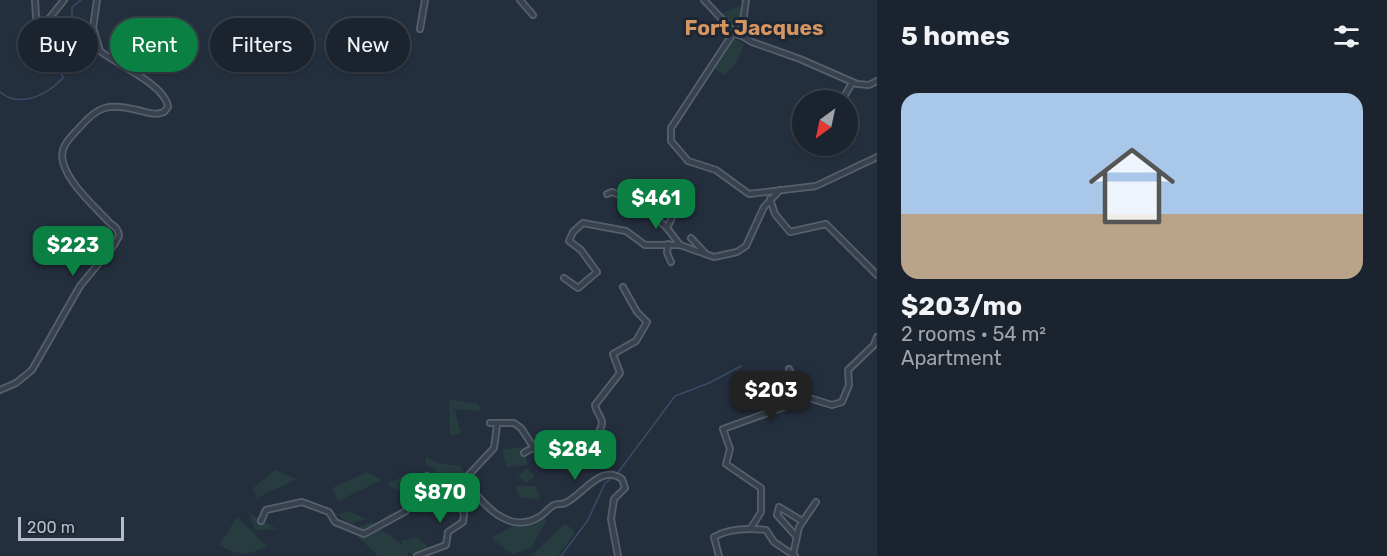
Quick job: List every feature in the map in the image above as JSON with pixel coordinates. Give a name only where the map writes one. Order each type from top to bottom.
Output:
[{"type":"street","points":[[35,0],[36,17],[41,22],[48,20],[64,0]]},
{"type":"street","points":[[0,390],[16,383],[32,370],[80,286],[119,236],[116,227],[90,203],[66,171],[62,156],[66,143],[88,116],[102,108],[155,114],[164,112],[168,107],[167,101],[142,78],[100,51],[93,28],[96,0]]},
{"type":"street","points":[[420,29],[424,0]]},
{"type":"street","points":[[706,0],[736,34],[852,82],[869,85],[877,81]]},
{"type":"street","points":[[746,0],[743,22],[736,34],[673,124],[670,138],[688,161],[716,170],[745,193],[782,188],[801,190],[816,186],[877,157]]},
{"type":"street","points":[[522,1],[533,15]]},
{"type":"street","points":[[848,90],[852,82]]},
{"type":"street","points":[[564,278],[576,289],[597,272],[581,250],[569,242],[573,232],[583,223],[626,231],[645,245],[658,247],[680,244],[708,256],[719,256],[746,246],[770,199],[782,188]]},
{"type":"street","points":[[607,194],[612,192],[650,212],[680,244]]},
{"type":"street","points":[[770,199],[775,214],[790,232],[826,224],[877,275]]},
{"type":"street","points":[[667,228],[674,213]]},
{"type":"street","points":[[691,238],[708,256]]},
{"type":"street","points":[[668,244],[667,253],[671,262]]},
{"type":"street","points":[[524,453],[542,447],[571,457],[589,443],[601,427],[602,422],[596,414],[595,405],[620,373],[613,354],[636,340],[647,322],[637,312],[623,287]]},
{"type":"street","points":[[751,528],[760,512],[761,488],[726,464],[730,449],[723,429],[803,400],[812,398],[832,405],[842,402],[849,385],[848,370],[874,345],[877,338]]},
{"type":"street","points":[[789,369],[803,400]]},
{"type":"street","points":[[490,423],[497,425],[514,423],[534,448]]},
{"type":"street","points":[[261,521],[266,510],[302,502],[329,512],[335,522],[364,534],[406,511],[408,497],[428,476],[450,484],[464,480],[494,448],[497,425]]},
{"type":"street","points":[[464,480],[492,513],[515,522],[538,518],[555,505],[566,504],[602,476],[614,474],[622,479],[625,488],[614,499],[611,519],[618,556]]},
{"type":"street","points":[[417,556],[446,545],[448,532],[463,522],[464,514],[450,484]]},
{"type":"street","points":[[719,556],[714,537],[723,532],[751,528],[766,530],[774,542],[794,555],[796,536],[802,521],[815,507],[816,502]]},
{"type":"street","points":[[796,536],[777,514],[779,507],[802,521]]},
{"type":"green space","points":[[740,6],[742,20],[737,31],[720,14]]},
{"type":"green space","points":[[734,38],[744,45],[736,63],[725,75],[715,69]]},
{"type":"green space","points":[[449,399],[478,404],[481,411],[452,409],[455,411],[461,433],[450,436]]},
{"type":"green space","points":[[522,447],[528,465],[507,467],[502,450]]},
{"type":"green space","points":[[426,456],[437,463],[461,466],[465,476],[433,476],[436,466],[434,468],[426,465]]},
{"type":"green space","points":[[527,468],[535,477],[526,483],[518,477]]},
{"type":"green space","points":[[275,470],[297,479],[257,498],[253,488]]},
{"type":"green space","points":[[367,472],[382,480],[338,501],[332,488]]},
{"type":"green space","points":[[405,475],[415,482],[403,494],[387,484]]},
{"type":"green space","points":[[515,486],[536,486],[540,500],[519,497]]},
{"type":"green space","points":[[348,511],[366,519],[352,524],[337,515]]},
{"type":"green space","points":[[249,513],[277,529],[255,530]]},
{"type":"green space","points":[[237,517],[267,546],[253,552],[238,553],[219,545]]},
{"type":"green space","points":[[547,519],[532,547],[512,554],[491,538],[515,525]]},
{"type":"green space","points":[[371,522],[405,547],[401,541],[417,537],[430,548],[413,555],[408,550],[407,556],[378,556],[351,530]]},
{"type":"green space","points":[[565,523],[575,532],[558,556],[531,556]]},
{"type":"waterway","points":[[0,92],[8,97],[25,99],[42,94],[63,78],[59,63],[62,43],[72,27],[72,7],[81,0]]},
{"type":"waterway","points":[[617,474],[675,396],[709,383],[741,366]]},
{"type":"waterway","points":[[561,556],[588,520],[605,483],[613,477]]},
{"type":"district","name":"Fort Jacques","points":[[754,27]]}]
